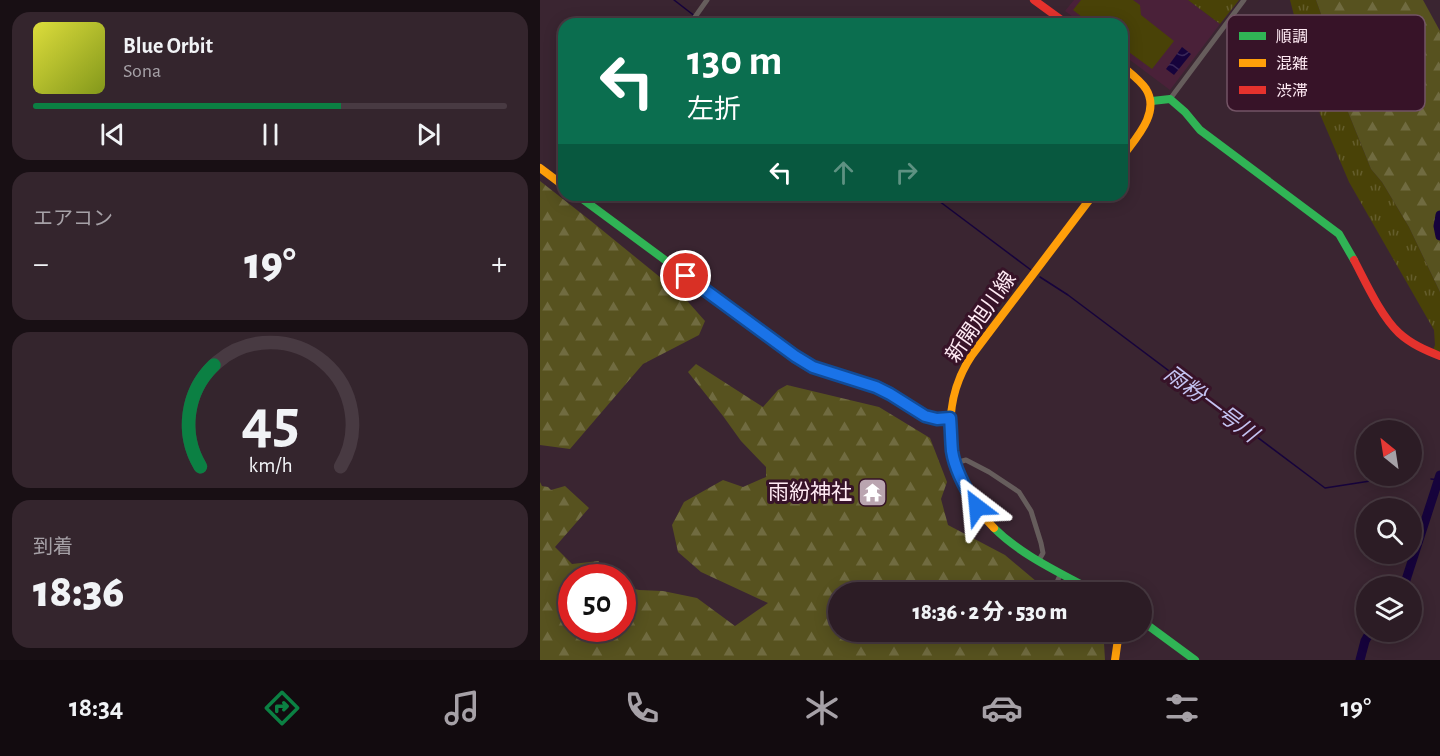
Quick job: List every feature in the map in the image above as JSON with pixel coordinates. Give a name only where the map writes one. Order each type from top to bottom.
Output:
[{"type":"street","points":[[694,18],[708,0]]},
{"type":"street","points":[[1034,0],[1059,18]]},
{"type":"street","points":[[1233,15],[1244,0]]},
{"type":"street","points":[[1170,99],[1227,23]]},
{"type":"street","points":[[1128,71],[1140,80],[1152,100],[1150,113],[1128,148]]},
{"type":"street","points":[[1152,100],[1170,99],[1200,130],[1339,234],[1383,312],[1398,332],[1424,350],[1440,356]]},
{"type":"street","points":[[540,168],[558,182]]},
{"type":"street","points":[[585,201],[804,362],[832,374],[876,387],[925,416],[937,419],[950,418]]},
{"type":"street","name":"新開旭川線","points":[[1077,582],[1017,546],[986,520],[968,493],[955,463],[950,418],[961,374],[967,363],[1088,201]]},
{"type":"street","points":[[955,463],[966,460],[1019,492],[1031,511],[1041,543],[1040,560]]},
{"type":"street","points":[[1057,582],[1061,573]]},
{"type":"street","points":[[1152,628],[1196,660]]},
{"type":"street","points":[[1115,660],[1118,642]]},
{"type":"shaded area","points":[[1074,0],[1188,0],[1220,24],[1170,90],[1128,58],[1128,18],[1075,18],[1065,11]]},
{"type":"green space","points":[[1081,0],[1133,0],[1140,5],[1141,15],[1174,41],[1152,69],[1128,51],[1128,18],[1083,18],[1073,10]]},
{"type":"green space","points":[[1188,0],[1239,0],[1220,24]]},
{"type":"green space","points":[[1290,0],[1316,0],[1321,15],[1294,15]]},
{"type":"green space","points":[[1316,0],[1423,0],[1440,31],[1440,292],[1409,227],[1382,182],[1371,169],[1348,111],[1425,111],[1425,15],[1321,14]]},
{"type":"green space","points":[[1319,111],[1348,111],[1371,169],[1382,182],[1409,227],[1440,292],[1440,351],[1433,350],[1434,330],[1349,182]]},
{"type":"green space","points":[[540,181],[558,195],[558,201],[566,201],[682,295],[705,321],[699,335],[643,364],[570,449],[540,445]]},
{"type":"green space","points":[[696,364],[763,407],[778,390],[787,385],[879,407],[930,438],[947,482],[941,499],[948,525],[1005,555],[1037,582],[828,582],[828,642],[1103,642],[1105,660],[540,660],[540,482],[542,486],[551,490],[565,486],[589,508],[555,547],[572,564],[558,564],[558,642],[636,642],[636,589],[663,591],[697,598],[735,626],[768,603],[701,572],[678,552],[672,525],[684,502],[723,480],[743,487],[766,477],[766,467],[741,441],[688,372]]},
{"type":"green space","points":[[599,561],[598,564],[572,564]]},
{"type":"water","points":[[1182,47],[1191,54],[1174,75],[1166,69]]},
{"type":"waterway","name":"雨粉一号川","points":[[674,0],[697,18]]},
{"type":"waterway","name":"雨粉一号川","points":[[939,201],[1031,270]]},
{"type":"waterway","points":[[1440,215],[1438,226],[1440,236]]},
{"type":"waterway","name":"雨粉一号川","points":[[1040,277],[1068,295],[1325,488],[1356,483]]},
{"type":"waterway","points":[[1407,576],[1440,475]]},
{"type":"waterway","name":"雨粉一号川","points":[[1431,479],[1440,480]]},
{"type":"waterway","points":[[1360,660],[1365,642]]},
{"type":"traffic: fast","points":[[1152,101],[1170,99],[1200,130],[1339,234],[1354,260]]},
{"type":"traffic: fast","points":[[585,201],[813,367],[876,387],[925,416],[937,419],[950,418]]},
{"type":"traffic: fast","points":[[994,528],[1029,556],[1076,582]]},
{"type":"traffic: fast","points":[[1152,628],[1195,660]]},
{"type":"traffic: slow","points":[[1128,71],[1146,89],[1150,98],[1148,116],[1128,149]]},
{"type":"traffic: slow","points":[[540,168],[558,182]]},
{"type":"traffic: slow","points":[[994,528],[978,510],[957,468],[952,445],[953,399],[960,376],[972,355],[1088,201]]},
{"type":"traffic: slow","points":[[1115,660],[1118,642]]},
{"type":"traffic: jam","points":[[1034,0],[1059,18]]},
{"type":"traffic: jam","points":[[1354,260],[1374,299],[1392,326],[1413,344],[1440,356]]},
{"type":"place","name":"雨紛神社","points":[[873,492]]},
{"type":"route","points":[[686,276],[813,367],[876,387],[925,416],[937,419],[950,418],[955,463],[977,507]]}]
